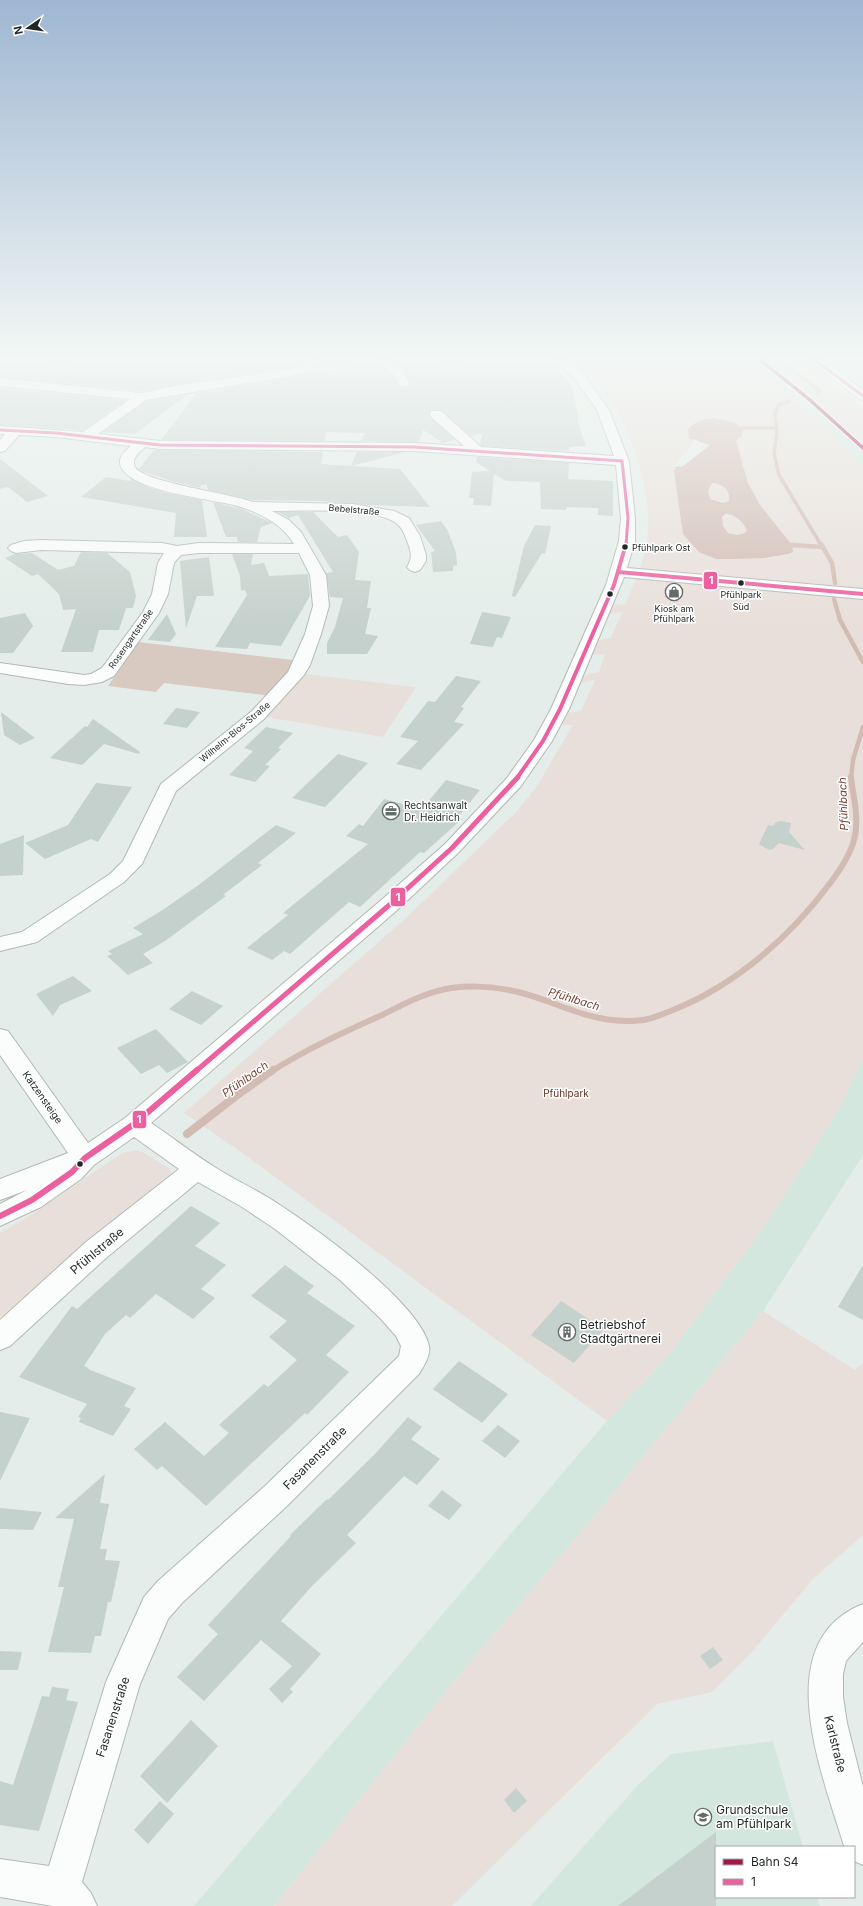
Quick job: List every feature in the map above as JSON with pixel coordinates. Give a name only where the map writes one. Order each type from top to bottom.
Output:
[{"type":"street","name":"Wilhelm-Blos-Straße","points":[[0,944],[29,936],[117,878],[132,864],[168,788],[262,711],[295,675],[301,665],[313,634],[321,606],[318,575],[296,535],[284,523],[251,506],[156,484],[136,476],[129,470],[127,460],[129,455],[136,449]]},
{"type":"street","points":[[423,449],[622,461]]},
{"type":"street","points":[[475,449],[478,452]]},
{"type":"street","points":[[0,1216],[32,1200],[72,1172],[85,1158],[134,1124],[387,907],[452,848],[514,782],[542,741],[560,709],[614,585],[627,541],[628,518],[619,449]]},
{"type":"street","name":"Bebelstraße","points":[[251,506],[349,508],[396,516],[406,524],[420,553],[419,561],[415,567]]},
{"type":"street","points":[[16,548],[41,545],[162,548],[177,551],[199,548],[304,549]]},
{"type":"street","name":"Rosengartstraße","points":[[0,668],[76,680],[96,678],[108,672],[151,613],[160,594],[166,563],[170,556],[177,551]]},
{"type":"street","points":[[618,572],[863,594]]},
{"type":"street","name":"Katzensteige","points":[[0,1037],[85,1158]]},
{"type":"street","name":"Fasanenstraße","points":[[69,1897],[123,1682],[156,1608],[170,1592],[278,1495],[404,1370],[414,1359],[415,1350],[411,1337],[394,1314],[358,1279],[296,1229],[268,1210],[197,1169],[134,1124]]},
{"type":"street","points":[[0,1190],[69,1162],[85,1158]]},
{"type":"street","name":"Pfühlstraße","points":[[0,1338],[96,1250],[197,1169]]},
{"type":"street","name":"Karlstraße","points":[[863,1620],[838,1643],[830,1656],[826,1674],[825,1696],[831,1733],[863,1846]]},
{"type":"street","points":[[0,1878],[69,1897]]},
{"type":"shaded area","points":[[690,449],[738,449],[748,483],[760,505],[792,545],[793,552],[764,558],[716,559],[699,552],[683,534],[674,471],[676,466]],"holes":[[[712,483],[716,483],[727,490],[729,494],[729,501],[723,503],[710,499],[708,491]],[[725,514],[729,514],[741,521],[747,530],[745,533],[737,535],[728,533],[723,526],[722,517]]]},
{"type":"shaded area","points":[[846,449],[863,449],[863,468]]},
{"type":"shaded area","points":[[138,642],[293,660],[285,678],[272,696],[164,683],[156,692],[108,686]]},
{"type":"shaded area","points":[[863,1059],[863,1155],[763,1311],[586,1526],[456,1679],[274,1906],[194,1906],[607,1421],[671,1352],[765,1225],[840,1107]]},
{"type":"shaded area","name":"Grundschule am Pfühlpark","points":[[773,1741],[803,1846],[715,1846],[715,1898],[817,1898],[820,1906],[531,1906],[637,1786],[671,1754]]},
{"type":"green space","name":"Pfühlpark","points":[[634,449],[846,449],[863,468],[863,1059],[840,1107],[765,1225],[671,1352],[607,1421],[241,1152],[184,1113],[407,917],[517,811],[537,786],[573,725],[561,725],[568,713],[581,711],[595,680],[581,683],[585,675],[599,672],[605,654],[592,655],[599,640],[611,638],[622,612],[609,614],[613,605],[625,604],[637,577],[643,558],[646,548],[648,529],[648,507],[638,460]]},
{"type":"green space","points":[[304,674],[416,687],[383,737],[266,717]]},
{"type":"green space","points":[[135,1150],[142,1152],[169,1168],[171,1173],[79,1249],[6,1315],[0,1317],[0,1233],[34,1213],[113,1159],[123,1153]]},
{"type":"green space","points":[[763,1311],[855,1370],[863,1363],[863,1535],[813,1579],[751,1653],[712,1692],[657,1704],[452,1906],[274,1906],[456,1679],[586,1526]]},
{"type":"pier","points":[[688,449],[705,449],[682,467],[674,466]]},
{"type":"building","points":[[533,449],[569,449],[569,451]]},
{"type":"building","points":[[154,450],[323,452],[321,464],[400,469],[430,507],[367,505],[323,501],[253,500],[208,490],[206,484],[200,486],[201,488],[171,481],[139,469]]},
{"type":"building","points":[[357,452],[405,452],[351,466]]},
{"type":"building","points":[[477,457],[569,463],[568,479],[613,481],[613,516],[598,515],[598,508],[567,507],[566,510],[541,509],[540,482],[506,481],[494,474],[491,506],[473,505],[474,498],[469,498],[472,472],[490,471],[476,462]]},
{"type":"building","points":[[0,459],[48,496],[27,502],[8,487],[0,489]]},
{"type":"building","points":[[106,477],[130,481],[131,479],[148,487],[167,493],[202,500],[207,537],[174,537],[176,513],[81,497]]},
{"type":"building","points":[[213,502],[242,509],[272,523],[261,527],[257,542],[238,542],[237,537],[226,537]]},
{"type":"building","points":[[278,512],[313,512],[338,537],[347,535],[359,552],[355,580],[371,581],[367,608],[371,608],[365,634],[378,636],[367,654],[327,654],[327,643],[335,627],[343,598],[330,597],[326,573],[333,572],[298,515],[289,518]]},
{"type":"building","points":[[441,521],[448,531],[456,553],[457,565],[453,566],[453,571],[433,572],[431,552],[435,551],[416,525]]},
{"type":"building","points":[[535,525],[551,526],[545,554],[542,553],[515,597],[512,596],[524,546]]},
{"type":"building","points":[[81,552],[107,553],[130,572],[136,596],[133,608],[126,608],[119,630],[99,630],[93,652],[61,652],[76,609],[63,610],[59,594],[38,574],[32,576],[5,558],[15,554],[32,553],[58,570],[74,566]]},
{"type":"building","points":[[232,554],[253,554],[251,565],[264,563],[269,576],[308,574],[310,596],[281,646],[250,643],[247,649],[215,647],[247,595],[244,588],[244,591],[241,590],[240,576]]},
{"type":"building","points":[[209,557],[214,596],[197,596],[186,628],[180,561]]},
{"type":"building","points":[[482,612],[511,617],[502,638],[497,637],[493,647],[470,644]]},
{"type":"building","points":[[25,613],[33,626],[13,653],[0,653],[0,618]]},
{"type":"building","points":[[167,614],[176,634],[170,642],[148,640]]},
{"type":"building","points":[[456,676],[481,681],[461,707],[464,708],[454,722],[464,724],[421,770],[396,764],[418,741],[400,737],[428,701],[435,702]]},
{"type":"building","points":[[176,708],[200,712],[187,728],[163,724]]},
{"type":"building","points":[[1,712],[35,738],[20,745],[4,735]]},
{"type":"building","points":[[93,719],[140,752],[139,754],[104,744],[82,765],[50,758],[85,726],[87,727]]},
{"type":"building","points":[[266,727],[293,733],[278,748],[281,749],[265,765],[270,766],[255,782],[229,775],[253,751],[244,748]]},
{"type":"building","points":[[338,754],[368,763],[325,807],[292,798]]},
{"type":"building","points":[[446,780],[480,790],[458,817],[462,819],[424,853],[420,852],[360,907],[349,902],[290,954],[284,951],[272,960],[247,948],[288,915],[283,913],[368,844],[346,836],[359,824],[363,826],[384,799],[422,809]]},
{"type":"building","points":[[96,783],[132,787],[98,842],[91,839],[45,859],[25,843],[68,825]]},
{"type":"building","points":[[781,821],[791,823],[789,832],[805,850],[779,843],[773,849],[769,850],[759,844],[768,825],[773,826],[776,822]]},
{"type":"building","points":[[276,825],[296,833],[258,863],[262,865],[223,895],[226,896],[165,941],[143,954],[153,963],[128,975],[107,956],[112,954],[108,951],[143,934],[133,928],[200,884]]},
{"type":"building","points":[[24,835],[23,875],[0,876],[0,844]]},
{"type":"building","points":[[73,976],[92,991],[60,1005],[53,1016],[36,994]]},
{"type":"building","points":[[192,991],[223,1006],[201,1025],[169,1009]]},
{"type":"building","points":[[156,1029],[188,1062],[167,1073],[159,1065],[141,1074],[117,1048]]},
{"type":"building","points":[[191,1206],[220,1223],[195,1246],[226,1265],[201,1289],[215,1298],[193,1319],[156,1294],[130,1318],[126,1315],[105,1334],[84,1366],[89,1368],[88,1369],[136,1388],[124,1406],[131,1409],[113,1436],[79,1422],[81,1418],[78,1417],[87,1404],[19,1377],[72,1306],[77,1309]]},
{"type":"building","points":[[285,1265],[314,1286],[307,1293],[355,1326],[326,1355],[349,1372],[307,1415],[305,1413],[206,1506],[162,1466],[157,1470],[134,1449],[165,1422],[204,1456],[229,1433],[219,1425],[264,1384],[268,1387],[297,1360],[269,1337],[287,1321],[251,1296]]},
{"type":"building","points":[[863,1265],[863,1320],[838,1307]]},
{"type":"building","name":"Betriebshof Stadtgärtnerei","points":[[561,1301],[604,1329],[574,1363],[531,1335]]},
{"type":"building","points":[[459,1361],[508,1394],[482,1423],[433,1389]]},
{"type":"building","points":[[0,1412],[30,1418],[0,1481]]},
{"type":"building","points":[[408,1417],[422,1427],[411,1439],[440,1459],[417,1485],[404,1476],[347,1535],[356,1543],[312,1586],[281,1621],[321,1654],[290,1689],[293,1692],[282,1703],[269,1689],[292,1666],[261,1640],[204,1701],[177,1677],[218,1634],[208,1625],[291,1536],[290,1535],[375,1454]]},
{"type":"building","points":[[498,1425],[520,1441],[505,1458],[482,1441]]},
{"type":"building","points":[[105,1474],[100,1503],[109,1504],[100,1549],[107,1549],[105,1560],[120,1561],[111,1602],[108,1602],[101,1636],[95,1636],[91,1653],[48,1652],[64,1587],[58,1587],[74,1519],[55,1518]]},
{"type":"building","points":[[442,1490],[462,1505],[449,1520],[428,1506]]},
{"type":"building","points":[[0,1508],[42,1512],[33,1530],[0,1529]]},
{"type":"building","points":[[713,1647],[723,1660],[710,1669],[700,1656]]},
{"type":"building","points":[[0,1651],[22,1652],[18,1670],[0,1670]]},
{"type":"building","points":[[52,1687],[69,1689],[66,1700],[78,1702],[39,1831],[0,1825],[0,1781],[13,1785],[42,1696],[49,1697]]},
{"type":"building","points":[[191,1720],[218,1746],[167,1803],[140,1776]]},
{"type":"building","points":[[516,1788],[527,1801],[514,1813],[504,1800]]},
{"type":"building","points":[[160,1801],[174,1814],[148,1844],[134,1830]]},
{"type":"building","points":[[716,1832],[716,1906],[618,1906]]},
{"type":"waterway","name":"Pfühlbach","points":[[775,449],[774,453],[779,475],[821,545]]},
{"type":"waterway","points":[[794,545],[792,545],[823,547]]},
{"type":"waterway","name":"Pfühlbach","points":[[823,547],[832,563],[835,583]]},
{"type":"waterway","name":"Pfühlbach","points":[[834,599],[840,620],[863,662]]},
{"type":"waterway","name":"Pfühlbach","points":[[851,777],[853,760],[863,727]]},
{"type":"waterway","name":"Pfühlbach","points":[[272,1071],[326,1041],[424,995],[451,988],[487,987],[505,989],[535,997],[598,1018],[626,1021],[643,1020],[655,1017],[696,1000],[740,973],[780,940],[815,902],[838,872],[850,851],[856,832],[856,808],[851,777]]},
{"type":"waterway","name":"Pfühlbach","points":[[187,1134],[240,1093],[273,1070]]},
{"type":"transit line","name":"1","points":[[443,449],[622,461]]},
{"type":"transit line","name":"1","points":[[0,1216],[32,1200],[72,1172],[85,1158],[134,1124],[387,907],[452,848],[514,782],[543,741],[560,709],[614,585],[627,541],[628,518],[622,461]]},
{"type":"transit line","name":"1","points":[[618,572],[863,594]]},
{"type":"place","name":"Pfühlpark Ost","points":[[625,547]]},
{"type":"place","name":"Pfühlpark Süd","points":[[741,583]]},
{"type":"place","name":"Kiosk am Pfühlpark","points":[[674,592]]},
{"type":"place","name":"Rechtsanwalt Dr. Heidrich","points":[[391,811]]},
{"type":"place","name":"Betriebshof Stadtgärtnerei","points":[[567,1332]]},
{"type":"place","name":"Grundschule am Pfühlpark","points":[[703,1817]]}]
